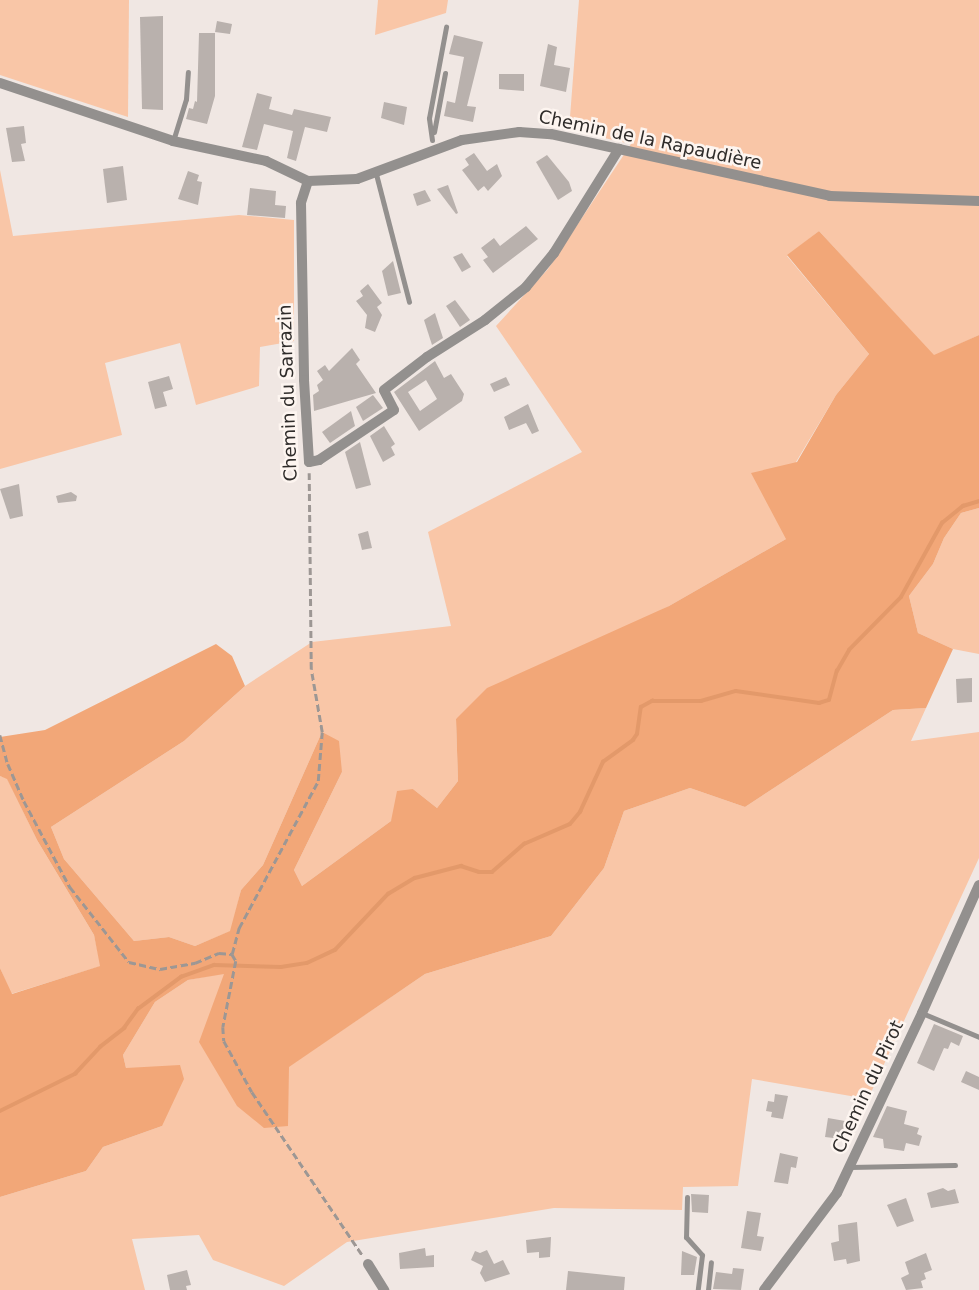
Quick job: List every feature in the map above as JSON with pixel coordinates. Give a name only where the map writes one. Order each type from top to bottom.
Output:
[{"type":"street","name":"Chemin de la Rapaudière","points":[[0,83],[173,141],[267,161],[309,181],[357,179],[376,174],[434,144],[519,132],[551,134],[830,196],[979,201]]},
{"type":"street","points":[[309,462],[319,460],[394,410],[384,390],[427,357],[485,320],[526,287],[554,253],[619,149]]},
{"type":"street","name":"Chemin du Sarrazin","points":[[309,181],[300,203],[303,367],[309,462]]},
{"type":"street","name":"Chemin du Pirot","points":[[764,1290],[837,1193],[979,885]]},
{"type":"street","points":[[368,1264],[384,1290]]},
{"type":"lane","points":[[434,144],[429,118],[446,27]]},
{"type":"lane","points":[[173,141],[186,99],[188,72]]},
{"type":"lane","points":[[434,144],[445,73]]},
{"type":"lane","points":[[376,174],[409,302]]},
{"type":"lane","points":[[922,1013],[979,1037]]},
{"type":"lane","points":[[850,1167],[955,1165]]},
{"type":"lane","points":[[687,1197],[686,1237],[702,1255],[698,1290]]},
{"type":"lane","points":[[708,1290],[712,1262]]},
{"type":"path","name":"Chemin du Sarrazin","points":[[232,954],[239,928],[318,781],[322,732],[312,669],[309,462]]},
{"type":"path","points":[[0,735],[8,764],[24,801],[70,887],[129,962],[160,969],[195,963],[219,953],[232,954],[236,961],[223,1027],[224,1041],[252,1092],[368,1264]]},
{"type":"shaded area","points":[[0,0],[129,0],[128,117],[0,75]]},
{"type":"shaded area","points":[[378,0],[448,0],[446,13],[375,35]]},
{"type":"shaded area","points":[[579,0],[979,0],[979,335],[934,356],[819,231],[787,256],[869,354],[836,395],[796,462],[786,539],[669,606],[456,719],[458,781],[437,808],[413,789],[391,821],[302,886],[294,870],[342,772],[322,732],[263,865],[241,890],[231,931],[195,946],[169,937],[134,941],[64,859],[51,827],[184,741],[245,686],[312,642],[451,626],[428,532],[582,452],[496,326],[548,269],[631,144],[569,130]]},
{"type":"shaded area","points":[[0,170],[13,236],[239,215],[294,220],[294,341],[260,347],[259,386],[196,405],[180,343],[105,363],[122,435],[0,469]]},
{"type":"shaded area","points":[[819,231],[934,355],[979,335],[979,508],[961,513],[944,538],[933,564],[909,596],[918,633],[953,649],[926,708],[893,710],[745,807],[690,788],[624,811],[604,868],[551,936],[425,974],[289,1067],[288,1126],[264,1128],[237,1106],[199,1042],[224,974],[188,980],[155,1002],[123,1055],[126,1068],[180,1065],[184,1079],[162,1126],[103,1147],[86,1171],[0,1197],[0,968],[12,994],[100,966],[94,935],[37,840],[7,779],[0,776],[0,737],[45,730],[216,644],[232,656],[245,686],[184,741],[51,827],[64,859],[134,941],[169,937],[195,946],[230,931],[241,890],[263,865],[322,732],[339,741],[342,772],[294,870],[302,886],[391,821],[397,791],[413,789],[437,808],[458,781],[456,719],[487,688],[669,606],[786,539],[751,473],[797,462],[836,395],[869,354],[787,255]]},
{"type":"shaded area","points":[[979,508],[979,654],[953,649],[918,633],[909,596],[933,564],[944,538],[961,513]]},
{"type":"shaded area","points":[[926,708],[911,741],[979,732],[979,858],[868,1099],[752,1079],[738,1186],[683,1187],[682,1210],[554,1208],[347,1242],[284,1286],[213,1260],[199,1235],[132,1239],[145,1290],[0,1290],[0,1197],[86,1171],[103,1147],[162,1126],[126,1068],[123,1055],[155,1002],[188,980],[224,973],[287,1126],[288,1067],[425,974],[551,936],[604,868],[624,811],[690,788],[745,807],[893,710]]},
{"type":"shaded area","points":[[0,776],[7,778],[37,840],[94,935],[101,966],[11,994],[0,968]]},
{"type":"building","points":[[163,16],[163,110],[142,109],[140,17]]},
{"type":"building","points":[[217,21],[232,24],[230,34],[215,32]]},
{"type":"building","points":[[199,33],[215,33],[215,96],[207,124],[186,119],[189,108],[193,109],[195,101],[197,102]]},
{"type":"building","points":[[454,35],[483,42],[467,106],[476,107],[473,122],[444,116],[447,101],[455,103],[464,57],[449,54]]},
{"type":"building","points":[[548,44],[557,47],[554,65],[570,68],[566,92],[540,86]]},
{"type":"building","points":[[499,74],[524,74],[524,91],[499,89]]},
{"type":"building","points":[[257,93],[272,97],[269,109],[292,115],[294,109],[331,117],[327,132],[305,127],[296,161],[287,158],[293,131],[264,124],[257,150],[242,147]]},
{"type":"building","points":[[384,102],[407,107],[404,125],[381,118]]},
{"type":"building","points":[[24,126],[26,143],[21,144],[25,161],[12,162],[6,128]]},
{"type":"building","points":[[474,153],[487,171],[497,164],[502,176],[488,191],[484,186],[478,191],[462,170],[469,165],[465,159]]},
{"type":"building","points":[[547,155],[569,182],[572,191],[558,200],[536,162]]},
{"type":"building","points":[[123,166],[127,200],[107,203],[103,169]]},
{"type":"building","points":[[188,171],[199,175],[197,181],[202,182],[198,205],[178,199]]},
{"type":"building","points":[[448,185],[458,213],[456,214],[437,189]]},
{"type":"building","points":[[250,188],[276,191],[275,205],[286,206],[285,218],[247,215]]},
{"type":"building","points":[[425,190],[431,201],[417,206],[413,194]]},
{"type":"building","points":[[526,226],[538,239],[493,273],[483,260],[488,257],[481,248],[494,238],[500,246]]},
{"type":"building","points":[[462,253],[471,267],[462,272],[453,257]]},
{"type":"building","points":[[393,261],[401,293],[388,296],[382,271]]},
{"type":"building","points":[[368,284],[382,303],[377,307],[382,315],[375,332],[365,328],[367,315],[356,301],[363,296],[360,291]]},
{"type":"building","points":[[455,300],[470,320],[460,327],[446,306]]},
{"type":"building","points":[[435,313],[443,338],[432,345],[424,320]]},
{"type":"building","points":[[352,348],[360,360],[356,364],[376,393],[314,411],[313,395],[319,391],[317,385],[323,380],[317,371],[325,365],[329,371]]},
{"type":"building","points":[[435,361],[444,378],[451,374],[464,394],[462,401],[419,431],[394,392]],"holes":[[[426,380],[437,399],[420,411],[408,392]]]},
{"type":"building","points":[[169,376],[173,389],[163,392],[167,406],[155,409],[148,382]]},
{"type":"building","points":[[506,377],[510,385],[494,392],[490,384]]},
{"type":"building","points":[[373,395],[383,408],[363,421],[356,407]]},
{"type":"building","points":[[528,404],[539,431],[532,434],[526,423],[509,430],[504,417]]},
{"type":"building","points":[[351,411],[355,426],[330,443],[322,432]]},
{"type":"building","points":[[384,426],[395,444],[391,447],[395,455],[383,462],[370,436]]},
{"type":"building","points":[[360,442],[371,485],[356,489],[345,452]]},
{"type":"building","points":[[19,484],[23,516],[10,519],[0,489]]},
{"type":"building","points":[[71,492],[77,496],[76,501],[58,503],[56,496]]},
{"type":"building","points":[[368,531],[372,548],[362,550],[358,534]]},
{"type":"building","points":[[972,678],[972,702],[957,703],[956,679]]},
{"type":"building","points":[[934,1024],[963,1036],[959,1046],[951,1042],[948,1049],[944,1048],[934,1071],[917,1063]]},
{"type":"building","points":[[966,1071],[979,1077],[979,1090],[961,1082]]},
{"type":"building","points":[[775,1094],[788,1096],[783,1119],[771,1117],[772,1112],[766,1111],[768,1101],[774,1102]]},
{"type":"building","points":[[887,1106],[907,1111],[904,1124],[919,1128],[917,1134],[922,1136],[919,1146],[906,1143],[904,1151],[884,1148],[883,1139],[873,1137]]},
{"type":"building","points":[[828,1118],[845,1121],[842,1139],[825,1137]]},
{"type":"building","points":[[780,1153],[798,1157],[796,1168],[791,1167],[788,1184],[774,1182]]},
{"type":"building","points":[[943,1188],[948,1191],[955,1189],[959,1203],[931,1208],[927,1193]]},
{"type":"building","points":[[691,1194],[709,1195],[708,1213],[692,1212]]},
{"type":"building","points":[[906,1198],[914,1221],[897,1227],[887,1205]]},
{"type":"building","points":[[747,1211],[761,1213],[757,1236],[764,1237],[761,1251],[741,1248]]},
{"type":"building","points":[[857,1222],[860,1261],[847,1264],[846,1259],[834,1261],[831,1243],[839,1241],[838,1225]]},
{"type":"building","points":[[551,1237],[550,1257],[539,1258],[539,1252],[527,1253],[526,1240]]},
{"type":"building","points":[[425,1248],[426,1256],[434,1255],[434,1267],[400,1269],[399,1253]]},
{"type":"building","points":[[487,1250],[494,1264],[503,1260],[510,1274],[485,1282],[480,1273],[483,1266],[471,1260],[475,1251],[480,1253]]},
{"type":"building","points":[[682,1251],[697,1257],[694,1275],[681,1275]]},
{"type":"building","points":[[926,1253],[932,1270],[924,1273],[926,1279],[921,1281],[923,1288],[906,1290],[901,1278],[909,1274],[905,1262]]},
{"type":"building","points":[[733,1268],[744,1269],[741,1290],[713,1289],[716,1272],[732,1274]]},
{"type":"building","points":[[187,1270],[191,1285],[186,1286],[187,1290],[170,1290],[167,1275]]},
{"type":"building","points":[[568,1271],[625,1277],[624,1290],[566,1290]]},
{"type":"waterway","points":[[0,1111],[75,1074],[100,1047],[124,1028],[138,1009],[181,977],[214,965],[281,967],[307,963],[335,950],[388,894],[415,878],[461,866],[479,872],[492,872],[524,844],[570,824],[580,812],[603,762],[633,740],[637,734],[641,707],[652,701],[701,701],[736,691],[819,703],[829,700],[837,671],[849,650],[901,597],[942,523],[963,506],[979,501]]}]
